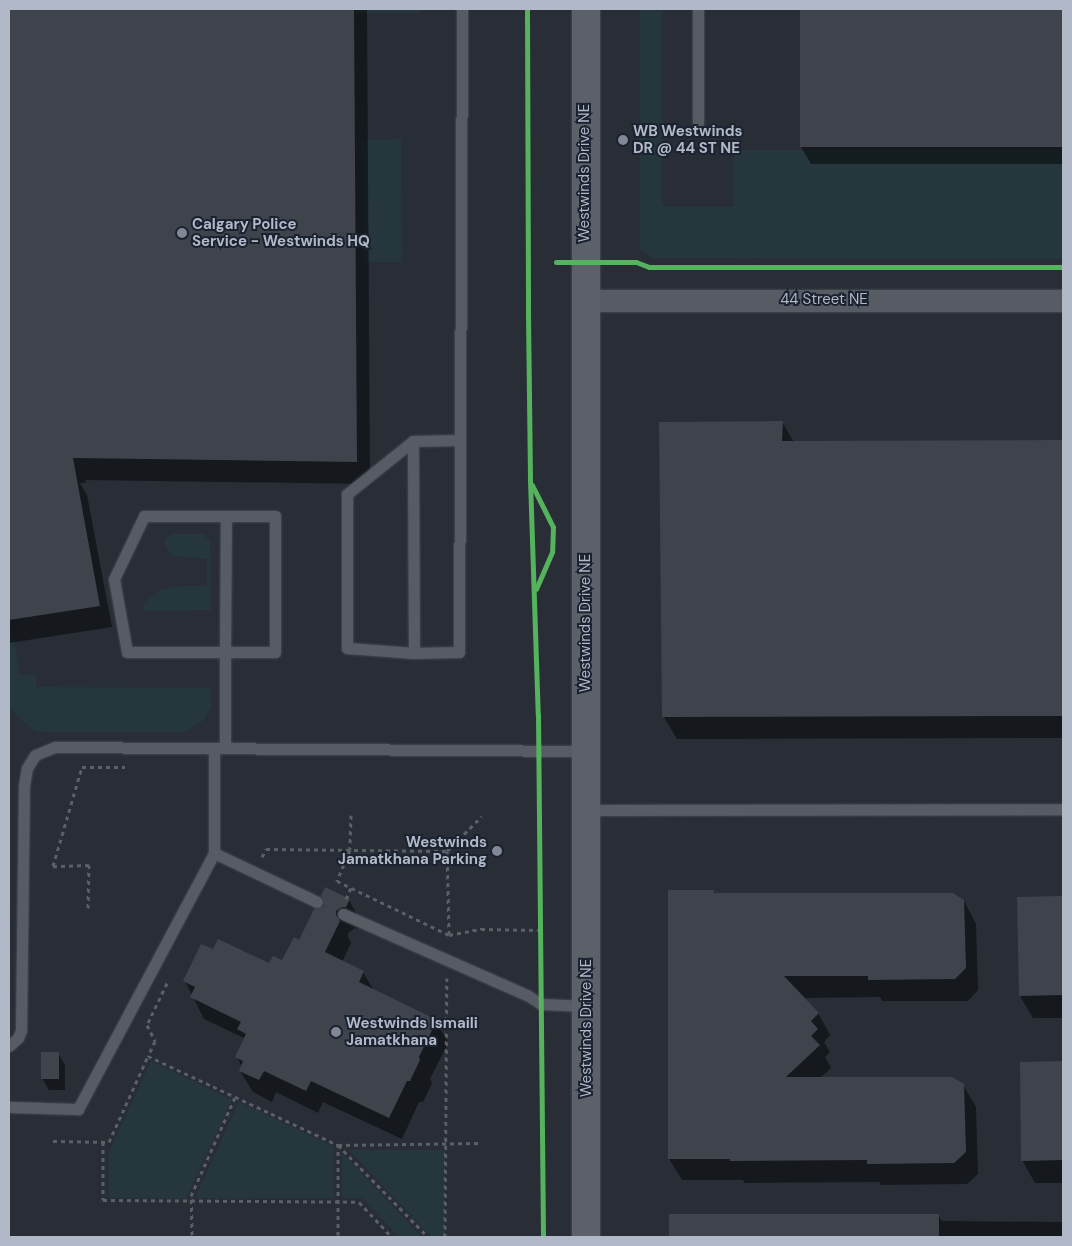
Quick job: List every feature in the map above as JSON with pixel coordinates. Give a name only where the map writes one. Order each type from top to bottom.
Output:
[{"type":"street","name":"Westwinds Drive NE","points":[[586,9],[586,1237]]},
{"type":"street","name":"44 Street NE","points":[[585,301],[1063,301]]},
{"type":"lane","points":[[460,440],[414,440],[346,494],[347,648],[414,653],[459,652],[460,440],[462,9]]},
{"type":"lane","points":[[698,9],[698,123]]},
{"type":"lane","points":[[414,440],[414,653]]},
{"type":"lane","points":[[144,516],[226,516],[275,516],[275,652],[126,652],[114,579],[144,516]]},
{"type":"lane","points":[[9,1107],[78,1109],[214,853],[225,652],[226,516]]},
{"type":"lane","points":[[9,1046],[18,1038],[21,1030],[24,786],[27,768],[35,755],[55,747],[586,751]]},
{"type":"lane","points":[[587,810],[1063,808]]},
{"type":"lane","points":[[214,853],[317,902]]},
{"type":"lane","points":[[343,914],[527,995],[541,1004],[587,1006]]},
{"type":"path","points":[[88,908],[89,865],[53,866],[82,767],[129,767]]},
{"type":"path","points":[[351,815],[350,850],[337,881],[448,935],[481,929],[540,930]]},
{"type":"path","points":[[255,873],[266,849],[447,851],[482,816]]},
{"type":"path","points":[[447,851],[448,935]]},
{"type":"path","points":[[540,920],[540,939]]},
{"type":"path","points":[[439,974],[447,978],[445,1237]]},
{"type":"path","points":[[52,1141],[109,1142],[155,1041],[147,1025],[171,975]]},
{"type":"path","points":[[148,1056],[338,1145],[428,1237]]},
{"type":"path","points":[[192,1235],[191,1196],[235,1097]]},
{"type":"path","points":[[103,1142],[103,1200],[359,1202],[392,1237]]},
{"type":"path","points":[[338,1145],[481,1143]]},
{"type":"path","points":[[338,1145],[338,1235]]},
{"type":"shaded area","points":[[355,9],[425,9],[417,13],[355,13]]},
{"type":"shaded area","points":[[640,9],[662,9],[662,206],[734,207],[734,150],[1063,150],[1063,259],[654,258],[646,254],[640,248]]},
{"type":"shaded area","points":[[401,139],[402,262],[363,262],[362,140]]},
{"type":"shaded area","points":[[172,534],[203,534],[210,541],[211,610],[146,611],[142,608],[150,598],[161,590],[179,586],[207,586],[207,559],[173,556],[165,543],[165,539]]},
{"type":"shaded area","points":[[14,638],[19,675],[36,675],[36,687],[211,688],[211,708],[204,720],[185,732],[41,732],[32,729],[9,708],[9,640]]},
{"type":"shaded area","points":[[151,1061],[232,1100],[186,1198],[109,1198],[109,1152]]},
{"type":"shaded area","points":[[239,1102],[334,1147],[334,1198],[195,1198]]},
{"type":"shaded area","points":[[349,1150],[445,1150],[445,1237],[431,1237]]},
{"type":"shaded area","points":[[342,1153],[422,1237],[399,1237],[362,1198],[342,1198]]},
{"type":"building","name":"Calgary Police Service - Westwinds HQ","points":[[9,9],[354,9],[357,462],[73,458],[100,606],[9,620]]},
{"type":"building","points":[[800,9],[1063,9],[1063,147],[800,147]]},
{"type":"building","points":[[783,421],[782,441],[1063,440],[1063,716],[662,717],[659,422]]},
{"type":"building","name":"Westwinds Ismaili Jamatkhana","points":[[325,887],[350,899],[346,907],[336,911],[340,921],[325,952],[364,971],[359,982],[437,1020],[410,1081],[407,1081],[389,1118],[311,1081],[306,1091],[264,1071],[259,1080],[239,1071],[243,1061],[235,1057],[246,1034],[237,1029],[241,1022],[190,997],[195,987],[183,981],[201,944],[213,949],[218,939],[269,963],[273,956],[282,960],[294,937],[299,940],[314,909],[324,906],[321,896]]},
{"type":"building","points":[[668,890],[714,890],[714,893],[953,893],[964,900],[966,968],[955,979],[868,980],[868,976],[784,976],[819,1013],[811,1021],[818,1029],[811,1036],[820,1045],[786,1077],[952,1077],[964,1084],[966,1152],[954,1163],[867,1164],[867,1160],[730,1161],[730,1159],[668,1159]]},
{"type":"building","points":[[1063,896],[1063,995],[1019,996],[1017,897]]},
{"type":"building","points":[[41,1052],[59,1052],[59,1079],[41,1079]]},
{"type":"building","points":[[1063,1061],[1063,1160],[1021,1161],[1020,1062]]},
{"type":"building","points":[[669,1214],[939,1214],[939,1237],[669,1237]]},
{"type":"cycle path","points":[[527,9],[530,480],[538,715],[543,1237]]},
{"type":"cycle path","points":[[556,262],[636,262],[649,267],[1063,267]]},
{"type":"cycle path","points":[[532,485],[553,527],[552,552],[536,589]]},
{"type":"place","name":"WB Westwinds DR @ 44 ST NE","points":[[623,140]]},
{"type":"place","name":"Calgary Police Service - Westwinds HQ","points":[[182,233]]},
{"type":"place","name":"Westwinds Jamatkhana Parking","points":[[497,851]]},
{"type":"place","name":"Westwinds Ismaili Jamatkhana","points":[[336,1032]]}]
